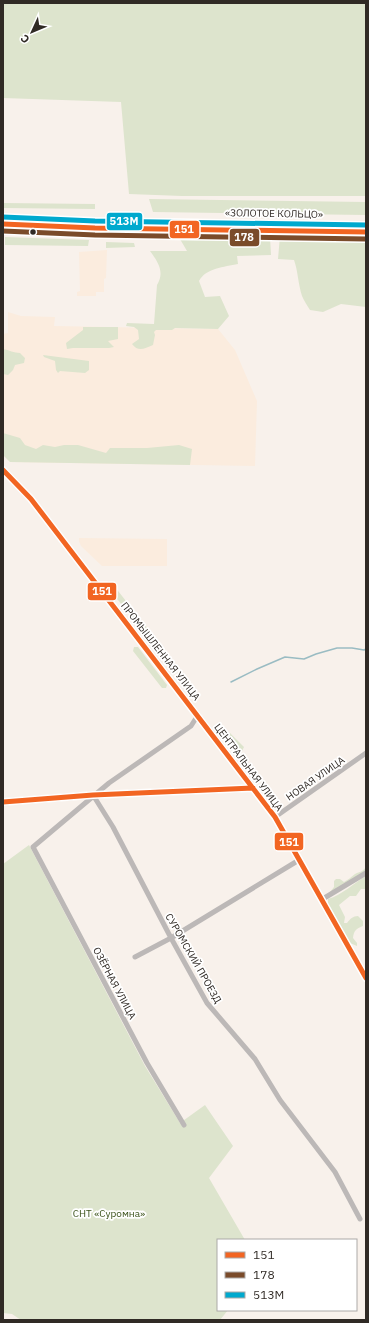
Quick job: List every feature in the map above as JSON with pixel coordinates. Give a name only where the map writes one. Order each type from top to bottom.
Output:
[{"type":"highway","points":[[3,220],[181,226]]},
{"type":"highway","points":[[3,224],[36,226],[181,226]]},
{"type":"highway","name":"«ЗОЛОТОЕ КОЛЬЦО»","points":[[181,226],[366,226]]},
{"type":"highway","name":"«ЗОЛОТОЕ КОЛЬЦО»","points":[[181,226],[366,232]]},
{"type":"street","name":"ПРОМЫШЛЕННАЯ УЛИЦА","points":[[3,470],[31,498],[198,715]]},
{"type":"street","name":"ЦЕНТРАЛЬНАЯ УЛИЦА","points":[[198,715],[275,817],[366,978]]},
{"type":"street","points":[[93,795],[108,782],[191,726],[198,715]]},
{"type":"street","name":"НОВАЯ УЛИЦА","points":[[275,817],[366,754]]},
{"type":"street","points":[[3,802],[93,795],[253,788]]},
{"type":"street","name":"ОЗЁРНАЯ УЛИЦА","points":[[93,795],[33,847],[146,1063],[184,1125]]},
{"type":"street","name":"СУРОМСКИЙ ПРОЕЗД","points":[[93,795],[113,827],[207,1003],[255,1059],[280,1100],[336,1172],[360,1219]]},
{"type":"street","points":[[135,957],[171,938],[299,860]]},
{"type":"street","points":[[321,900],[366,873]]},
{"type":"shaded area","points":[[107,250],[104,292],[96,292],[96,296],[77,296],[77,292],[80,291],[79,252]]},
{"type":"shaded area","points":[[8,312],[21,316],[55,317],[54,326],[218,329],[235,350],[257,401],[255,466],[10,462],[3,455],[3,334],[8,333]]},
{"type":"shaded area","points":[[79,538],[167,539],[167,566],[102,566],[81,546]]},
{"type":"green space","points":[[3,3],[366,3],[366,196],[182,196],[129,194],[121,102],[3,98]]},
{"type":"green space","points":[[149,199],[366,202],[366,215],[153,212]]},
{"type":"green space","points":[[3,203],[95,204],[95,209],[3,208]]},
{"type":"green space","points":[[177,234],[270,237],[271,255],[237,256],[238,264],[221,267],[206,273],[199,281],[205,297],[220,296],[229,316],[218,329],[175,328],[172,330],[156,330],[154,332],[155,335],[153,345],[144,349],[139,349],[134,347],[132,344],[139,339],[138,330],[134,327],[126,326],[127,323],[154,324],[160,267],[150,251],[187,251]]},
{"type":"green space","points":[[280,236],[366,238],[366,307],[341,304],[323,312],[310,310],[302,296],[294,260],[278,259]]},
{"type":"green space","points":[[5,237],[89,240],[88,246],[5,245]]},
{"type":"green space","points":[[106,242],[134,243],[135,247],[106,248]]},
{"type":"green space","points":[[83,327],[118,327],[118,339],[108,341],[114,347],[109,348],[67,349],[66,343],[83,330]]},
{"type":"green space","points":[[3,349],[20,353],[25,358],[24,363],[15,365],[13,370],[8,375],[3,374]]},
{"type":"green space","points":[[43,355],[89,361],[89,370],[85,373],[60,371],[58,373],[56,370],[55,361],[44,357]]},
{"type":"green space","points":[[3,433],[20,438],[25,445],[36,449],[43,445],[55,447],[64,445],[78,445],[106,453],[110,448],[147,448],[179,445],[192,449],[190,465],[10,462],[3,455]]},
{"type":"green space","points":[[108,581],[111,582],[148,629],[149,632],[147,635],[106,585]]},
{"type":"green space","points":[[134,647],[138,647],[167,685],[166,688],[162,688],[133,651]]},
{"type":"green space","points":[[159,649],[163,651],[172,663],[171,666],[168,665],[158,652]]},
{"type":"green space","points":[[230,733],[244,747],[241,753],[238,752],[227,737]]},
{"type":"green space","name":"СНТ «Суромна»","points":[[29,845],[145,1066],[180,1123],[205,1105],[233,1146],[209,1178],[244,1239],[217,1239],[217,1311],[227,1311],[220,1320],[21,1320],[12,1314],[3,1313],[3,864]]},
{"type":"green space","points":[[366,867],[366,871],[330,894],[336,879],[340,879],[344,882]]},
{"type":"green space","points":[[366,876],[366,889],[361,889],[356,896],[350,896],[339,905],[345,917],[344,923],[347,923],[356,916],[363,921],[363,926],[356,930],[353,935],[357,946],[350,943],[328,906],[328,899],[343,892]]},
{"type":"waterway","points":[[231,682],[285,657],[304,659],[337,648],[366,649]]},
{"type":"transit line","name":"513М","points":[[3,217],[95,221],[366,225]]},
{"type":"transit line","name":"151","points":[[3,224],[95,228],[366,232]]},
{"type":"transit line","name":"178","points":[[3,231],[95,235],[366,239]]},
{"type":"transit line","name":"151","points":[[3,470],[31,499],[275,817],[366,978]]},
{"type":"transit line","name":"151","points":[[3,802],[93,795],[253,788]]}]
